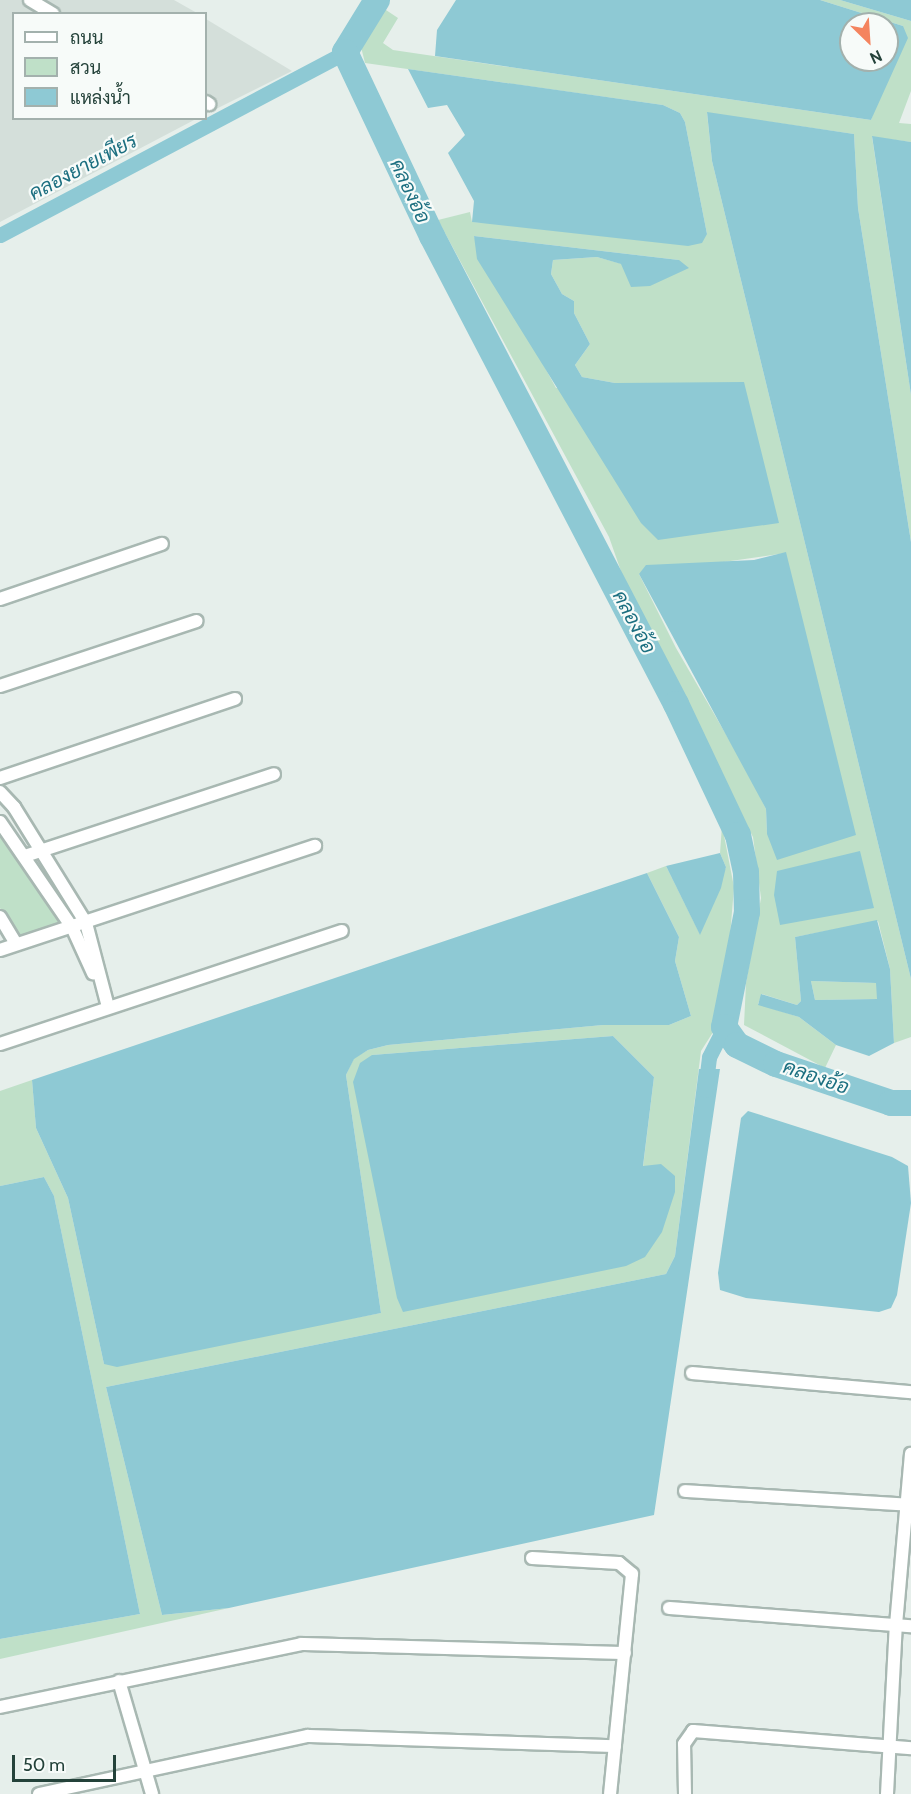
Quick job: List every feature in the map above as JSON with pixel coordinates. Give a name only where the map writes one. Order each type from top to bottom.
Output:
[{"type":"street","points":[[30,0],[50,12]]},
{"type":"street","points":[[0,598],[162,544]]},
{"type":"street","points":[[0,686],[198,621]]},
{"type":"street","points":[[0,778],[235,699]]},
{"type":"street","points":[[25,856],[274,774]]},
{"type":"street","points":[[0,792],[42,850],[86,923],[108,1007]]},
{"type":"street","points":[[0,822],[72,927],[108,1007]]},
{"type":"street","points":[[0,950],[315,846]]},
{"type":"street","points":[[0,917],[16,944]]},
{"type":"street","points":[[0,1044],[342,931]]},
{"type":"street","points":[[692,1373],[911,1392]]},
{"type":"street","points":[[887,1794],[896,1626],[911,1454]]},
{"type":"street","points":[[685,1491],[908,1505]]},
{"type":"street","points":[[532,1558],[618,1563],[629,1568],[632,1574],[610,1794]]},
{"type":"street","points":[[669,1608],[911,1626]]},
{"type":"street","points":[[0,1707],[302,1644],[625,1653]]},
{"type":"street","points":[[119,1681],[152,1794]]},
{"type":"street","points":[[686,1794],[684,1744],[693,1731],[911,1748]]},
{"type":"street","points":[[39,1794],[308,1736],[615,1746]]},
{"type":"shaded area","points":[[0,0],[174,0],[195,12],[12,12],[12,120],[194,120],[0,222]]},
{"type":"shaded area","points":[[207,20],[292,71],[207,114]]},
{"type":"green space","points":[[820,0],[840,0],[881,12],[858,12]]},
{"type":"green space","points":[[383,8],[398,18],[383,43],[393,50],[871,120],[887,72],[899,72],[899,38],[903,26],[899,25],[899,17],[911,21],[911,91],[899,123],[911,124],[911,142],[872,137],[911,395],[911,542],[858,208],[854,134],[707,113],[712,161],[911,979],[911,1037],[894,1043],[890,969],[878,921],[795,937],[801,1001],[797,1005],[762,994],[758,1004],[799,1017],[836,1045],[825,1068],[744,1025],[746,983],[761,898],[753,837],[629,594],[609,537],[438,220],[470,212],[472,222],[707,234],[685,122],[680,113],[663,105],[365,63],[360,43]],"holes":[[[474,236],[679,260],[622,264],[597,257],[553,260],[551,274],[562,294],[574,301],[574,313],[590,344],[575,365],[582,377],[615,383],[556,388]],[[786,553],[767,834],[766,809],[750,776],[676,648],[639,574]]]},
{"type":"green space","points":[[722,825],[734,887],[727,974],[715,1029],[701,1051],[675,1256],[666,1274],[106,1387],[162,1615],[229,1608],[0,1659],[0,1639],[140,1614],[54,1196],[44,1177],[0,1186],[0,1091],[32,1080],[36,1128],[68,1198],[104,1364],[381,1313],[346,1075],[354,1058],[368,1050],[388,1045],[603,1025],[669,1025],[691,1016],[675,961],[679,937],[647,873],[666,866],[700,934],[726,867],[720,853]],"holes":[[[613,1036],[654,1077],[643,1167],[372,1055]]]},
{"type":"green space","points":[[0,836],[61,918],[59,925],[21,940],[11,926],[0,908]]},
{"type":"green space","points":[[811,981],[877,983],[877,999],[815,1000]]},
{"type":"water","points":[[456,0],[820,0],[858,12],[839,12],[839,72],[893,72],[871,120],[435,56],[437,30]]},
{"type":"water","points":[[840,0],[911,0],[911,21],[899,17],[899,12],[881,12]]},
{"type":"water","points":[[899,25],[903,26],[908,38],[899,58]]},
{"type":"water","points":[[408,69],[663,105],[680,113],[685,122],[707,234],[702,243],[688,246],[472,222],[474,201],[448,153],[465,135],[447,105],[428,108]]},
{"type":"water","points":[[707,112],[854,134],[858,208],[911,542],[911,979],[712,161]]},
{"type":"water","points":[[872,136],[911,142],[911,395]]},
{"type":"water","points":[[474,236],[679,260],[689,268],[650,286],[631,287],[621,264],[597,257],[553,260],[551,274],[562,294],[574,301],[574,313],[590,344],[575,365],[582,377],[615,383],[744,382],[779,523],[658,540],[641,523],[477,259]]},
{"type":"water","points":[[786,552],[856,835],[777,860],[767,834],[766,809],[639,574],[646,565],[754,560]]},
{"type":"water","points":[[860,851],[874,908],[780,925],[774,895],[777,871]]},
{"type":"water","points":[[720,853],[726,867],[721,888],[700,935],[666,866]]},
{"type":"water","points":[[647,873],[679,937],[675,961],[691,1016],[669,1025],[603,1025],[388,1045],[368,1050],[354,1059],[346,1075],[381,1313],[117,1367],[104,1364],[68,1198],[36,1128],[32,1080]]},
{"type":"water","points":[[877,920],[890,969],[894,1043],[869,1056],[836,1045],[799,1017],[758,1005],[761,994],[797,1005],[801,1001],[795,937]],"holes":[[[811,981],[876,983],[877,999],[815,1000]]]},
{"type":"water","points":[[613,1036],[654,1077],[643,1166],[661,1164],[675,1176],[675,1192],[662,1232],[645,1257],[626,1266],[403,1312],[397,1298],[353,1082],[360,1063],[372,1055]]},
{"type":"water","points":[[699,1069],[720,1069],[654,1515],[229,1608],[162,1615],[106,1387],[666,1274],[675,1256]]},
{"type":"water","points":[[748,1111],[892,1157],[908,1166],[911,1203],[897,1295],[891,1308],[879,1312],[746,1298],[720,1290],[718,1273],[741,1118]]},
{"type":"water","points":[[44,1177],[54,1196],[140,1614],[0,1639],[0,1186]]},
{"type":"waterway","name":"คลองอ้อ","points":[[377,0],[345,52],[432,236],[676,704],[738,835],[746,872],[747,912],[724,1027],[737,1045],[776,1064],[891,1103],[911,1103]]},
{"type":"waterway","name":"คลองยายเพียร","points":[[0,235],[345,52]]},
{"type":"waterway","points":[[705,1090],[709,1057],[724,1027]]}]
